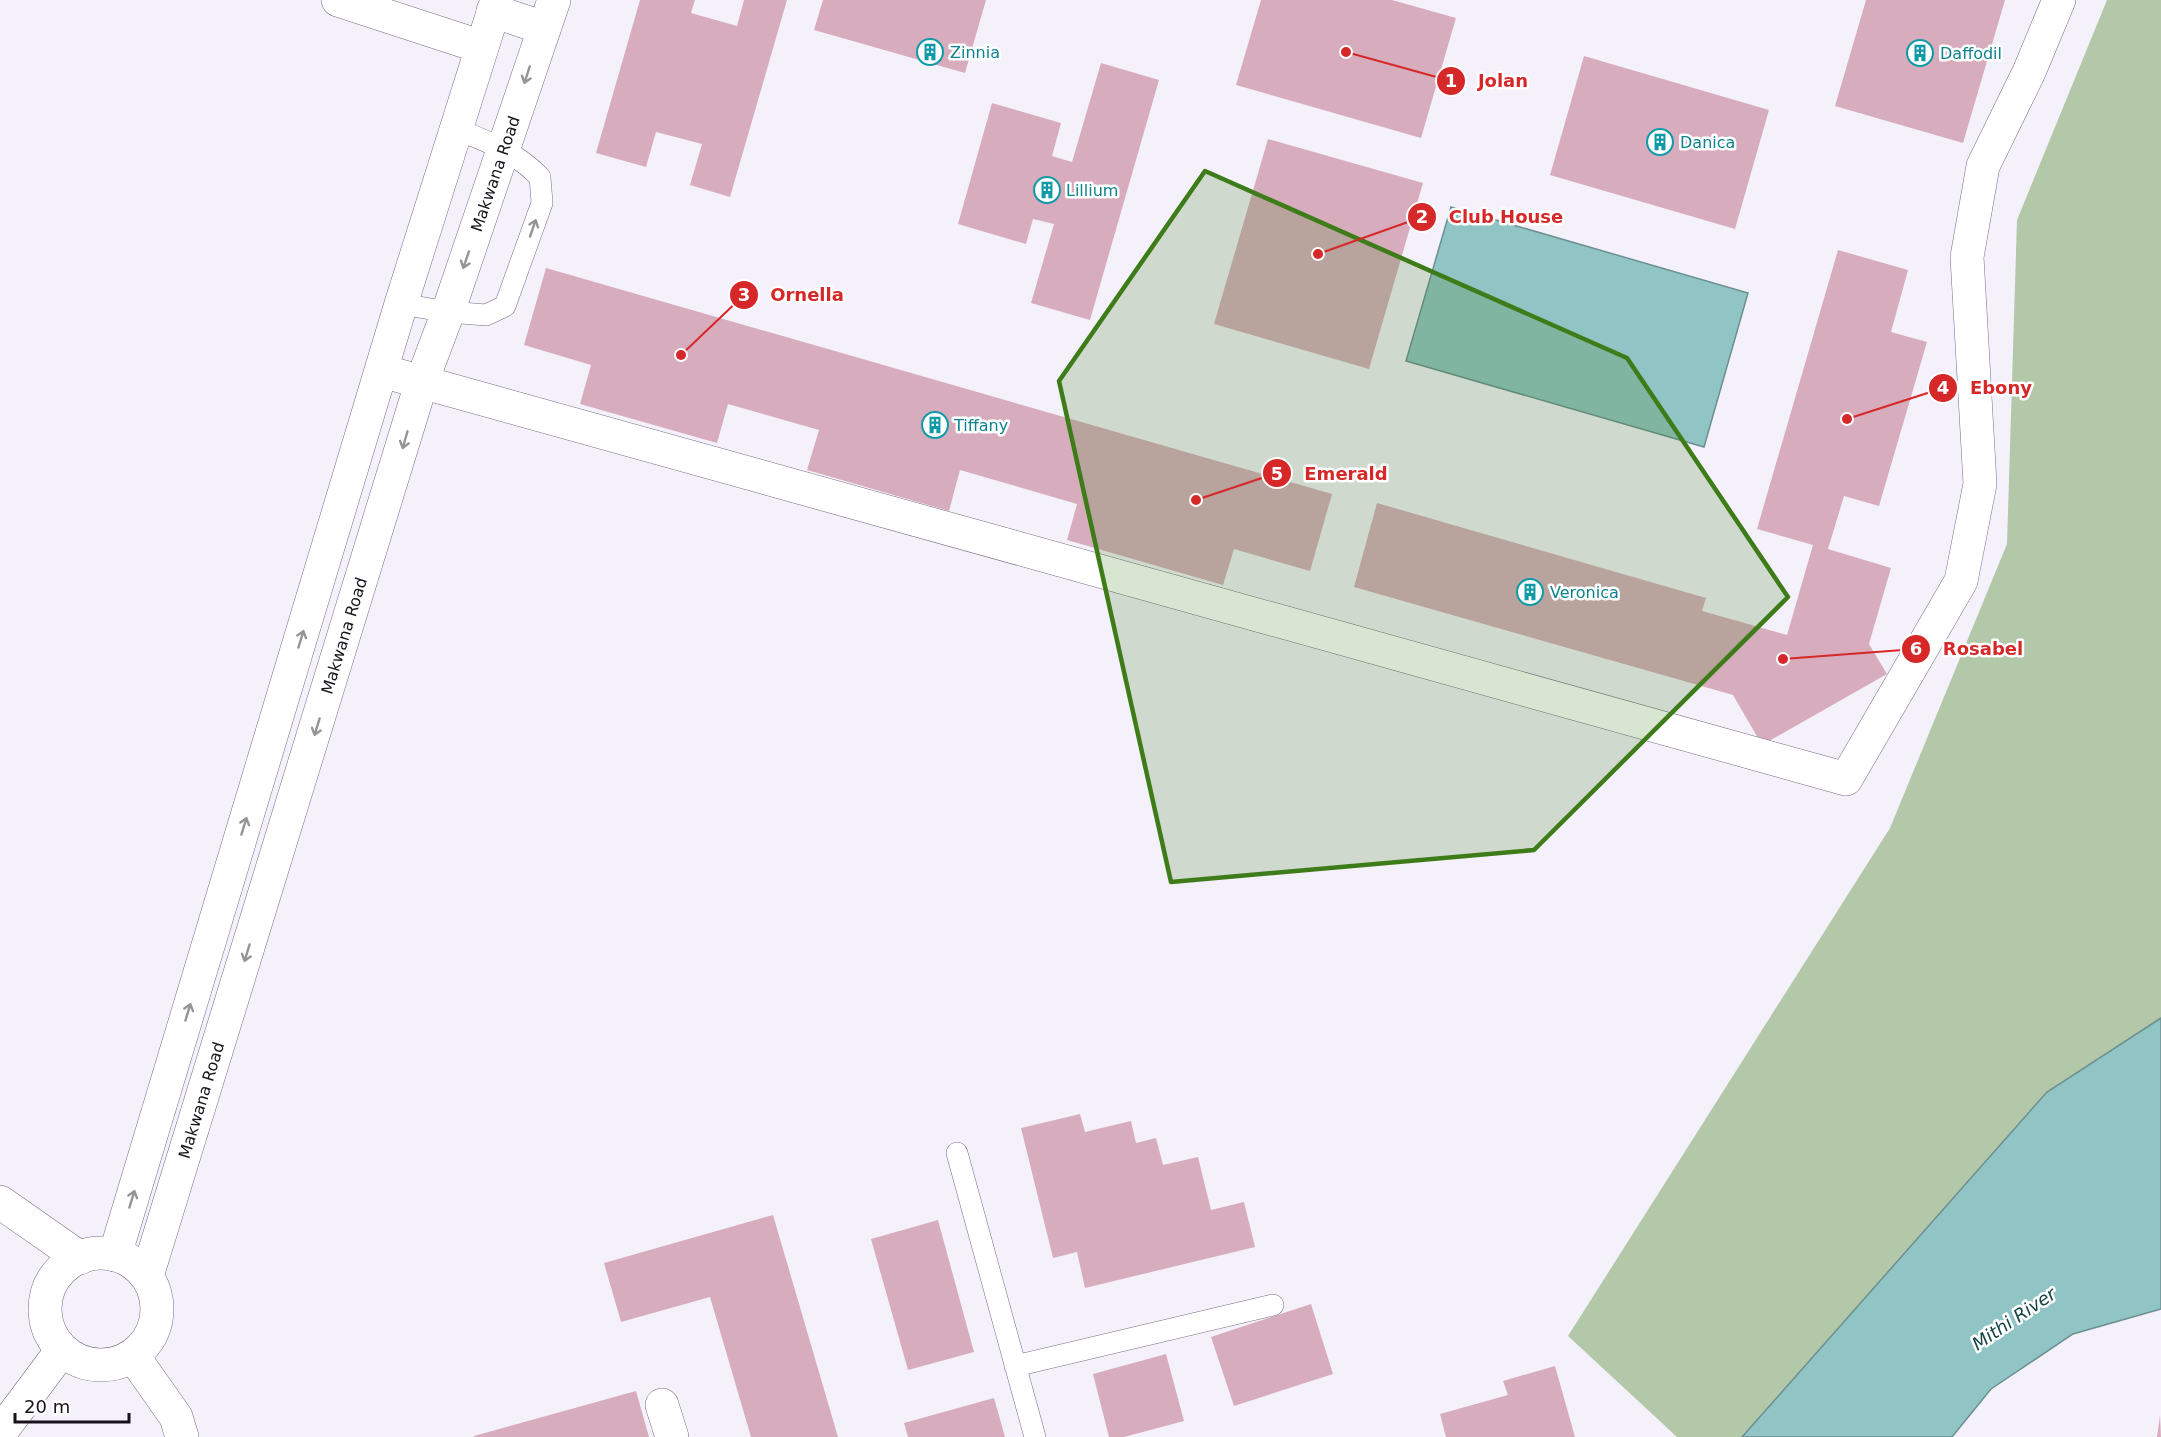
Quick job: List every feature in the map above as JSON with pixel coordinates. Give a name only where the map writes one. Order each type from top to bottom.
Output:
[{"type":"street","points":[[338,0],[482,46]]},
{"type":"street","points":[[382,371],[1846,779],[1961,581],[1980,484],[1967,258],[1983,166],[2029,72],[2059,0]]},
{"type":"street","points":[[115,1255],[401,303],[495,5],[549,14]]},
{"type":"street","name":"Makwana Road","points":[[147,1276],[422,384],[549,14]]},
{"type":"street","points":[[221,902],[259,914]]},
{"type":"street","points":[[0,1202],[80,1258]]},
{"type":"street","points":[[109,1253],[130,1261],[147,1276],[157,1296],[158,1318],[150,1339],[133,1356],[115,1364],[92,1366],[71,1358],[55,1343],[46,1323],[44,1301],[52,1280],[67,1264],[80,1258],[87,1254],[109,1253]]},
{"type":"street","points":[[0,1433],[62,1350]]},
{"type":"street","points":[[133,1356],[176,1418],[182,1437]]},
{"type":"street","points":[[662,1406],[672,1437]]},
{"type":"lane","points":[[401,303],[448,312],[486,315],[505,306],[542,202],[540,177],[524,162],[503,148],[456,129]]},
{"type":"lane","points":[[957,1153],[1035,1437]]},
{"type":"lane","points":[[1015,1366],[1273,1305]]},
{"type":"highlighted area","points":[[1205,171],[1627,358],[1788,597],[1534,850],[1171,882],[1059,381]]},
{"type":"shaded area","points":[[2107,0],[2161,0],[2161,1018],[2047,1092],[1742,1437],[1677,1437],[1568,1336],[1890,828],[2007,544],[2017,220]]},
{"type":"water","points":[[1451,207],[1748,293],[1704,447],[1406,361]]},
{"type":"water","name":"Mithi River","points":[[2161,1018],[2161,1309],[2073,1334],[1991,1389],[1952,1437],[1742,1437],[2047,1092]]},
{"type":"building","points":[[640,0],[695,0],[691,13],[737,26],[744,0],[787,0],[730,197],[690,185],[702,144],[656,132],[646,167],[596,153]]},
{"type":"building","name":"Zinnia","points":[[823,0],[986,0],[965,73],[814,30]]},
{"type":"building","points":[[1261,0],[1392,0],[1456,18],[1421,138],[1236,85]]},
{"type":"building","name":"Daffodil","points":[[1866,0],[2005,0],[1963,143],[1835,106]]},
{"type":"building","name":"Danica","points":[[1584,56],[1769,110],[1735,229],[1550,175]]},
{"type":"building","name":"Lillium","points":[[1101,63],[1159,80],[1090,320],[1031,303],[1054,224],[1033,219],[1026,244],[958,224],[992,103],[1061,123],[1052,156],[1072,162]]},
{"type":"building","points":[[1268,139],[1423,183],[1369,369],[1214,324]]},
{"type":"building","points":[[1838,250],[1908,270],[1891,332],[1927,342],[1879,506],[1844,496],[1828,549],[1891,568],[1869,644],[1887,674],[1762,745],[1733,695],[1354,587],[1377,503],[1706,598],[1702,611],[1787,635],[1813,545],[1757,529]]},
{"type":"building","points":[[546,268],[1332,494],[1310,571],[1234,549],[1223,585],[1067,540],[1077,504],[960,470],[949,511],[807,470],[819,430],[728,404],[717,443],[580,404],[591,365],[524,345]]},
{"type":"building","points":[[1080,1114],[1085,1132],[1131,1121],[1136,1143],[1156,1138],[1163,1165],[1198,1157],[1211,1210],[1244,1202],[1255,1247],[1085,1288],[1077,1252],[1053,1258],[1021,1128]]},
{"type":"building","points":[[773,1215],[838,1437],[751,1437],[710,1297],[621,1322],[604,1263]]},
{"type":"building","points":[[938,1220],[974,1352],[908,1370],[871,1239]]},
{"type":"building","points":[[1311,1304],[1333,1374],[1234,1406],[1211,1337]]},
{"type":"building","points":[[1166,1354],[1184,1421],[1124,1437],[1109,1437],[1093,1374]]},
{"type":"building","points":[[1555,1366],[1575,1437],[1446,1437],[1440,1414],[1508,1395],[1503,1381]]},
{"type":"building","points":[[636,1391],[649,1437],[474,1437],[474,1436]]},
{"type":"building","points":[[994,1398],[1005,1437],[908,1437],[904,1423]]},
{"type":"building","points":[[2160,1416],[2161,1437],[2157,1437]]},
{"type":"place","name":"Zinnia","points":[[930,52]]},
{"type":"place","name":"Jolan","points":[[1346,52]]},
{"type":"place","name":"Daffodil","points":[[1920,53]]},
{"type":"place","name":"Danica","points":[[1660,142]]},
{"type":"place","name":"Lillium","points":[[1047,190]]},
{"type":"place","name":"Club House","points":[[1318,254]]},
{"type":"place","name":"Ornella","points":[[681,355]]},
{"type":"place","name":"Ebony","points":[[1847,419]]},
{"type":"place","name":"Tiffany","points":[[935,425]]},
{"type":"place","name":"Emerald","points":[[1196,500]]},
{"type":"place","name":"Veronica","points":[[1530,592]]},
{"type":"place","name":"Rosabel","points":[[1783,659]]}]
